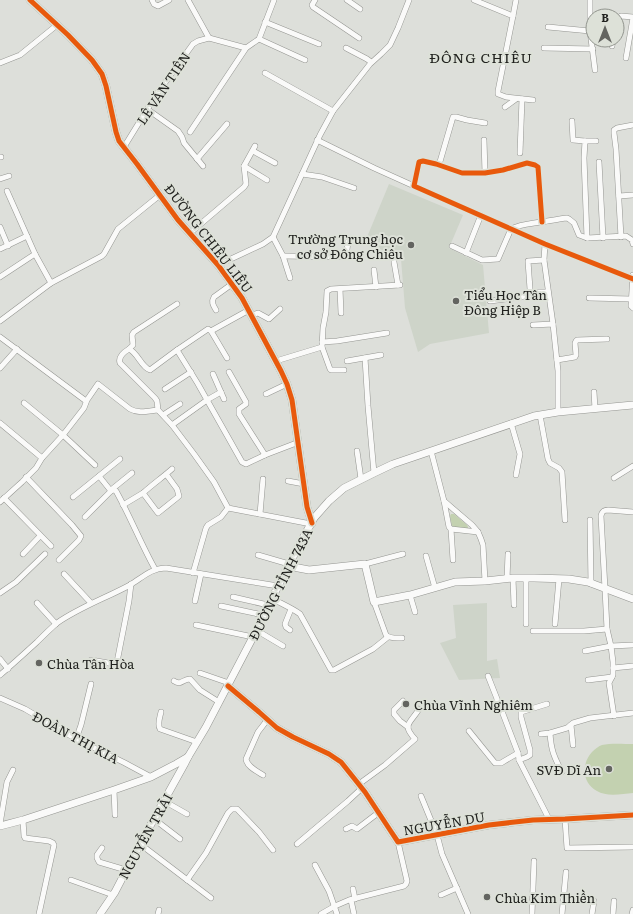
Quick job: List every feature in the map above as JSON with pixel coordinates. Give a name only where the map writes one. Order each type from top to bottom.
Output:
[{"type":"street","points":[[152,0],[154,4],[158,6],[169,0]]},
{"type":"street","points":[[188,0],[209,38],[246,48]]},
{"type":"street","points":[[192,0],[192,7]]},
{"type":"street","points":[[190,132],[246,48],[259,39],[274,0]]},
{"type":"street","points":[[315,0],[312,5],[313,7],[359,38]]},
{"type":"street","points":[[347,0],[360,9]]},
{"type":"street","points":[[218,266],[263,244],[273,237],[317,140],[333,111],[372,62],[390,45],[409,0]]},
{"type":"street","points":[[475,0],[513,16]]},
{"type":"street","points":[[516,0],[498,94],[533,100]]},
{"type":"street","name":"ĐƯỜNG CHIÊU LIÊU","points":[[32,1],[68,34],[92,60],[102,74],[119,141],[178,220],[232,284],[250,312],[287,384],[292,400],[307,507],[311,523]]},
{"type":"street","points":[[626,58],[633,18]]},
{"type":"street","points":[[265,22],[319,44]]},
{"type":"street","points":[[0,63],[20,55],[57,25]]},
{"type":"street","points":[[548,27],[585,31]]},
{"type":"street","name":"LÊ VĂN TIÊN","points":[[124,147],[156,95],[193,44],[209,38]]},
{"type":"street","points":[[259,39],[305,60]]},
{"type":"street","points":[[346,48],[372,62]]},
{"type":"street","points":[[544,48],[593,49],[595,70]]},
{"type":"street","points":[[265,73],[333,111]]},
{"type":"street","points":[[505,108],[516,98]]},
{"type":"street","points":[[520,153],[522,99]]},
{"type":"street","points":[[148,109],[178,131],[182,136],[184,143],[203,166]]},
{"type":"street","points":[[439,165],[454,118],[456,117],[485,123]]},
{"type":"street","points":[[572,121],[573,140],[596,141]]},
{"type":"street","points":[[197,159],[227,124]]},
{"type":"street","points":[[621,236],[614,130],[617,128],[633,126]]},
{"type":"street","points":[[317,140],[414,186],[546,244],[633,279]]},
{"type":"street","points":[[484,140],[485,172]]},
{"type":"street","points":[[585,141],[584,158],[587,238]]},
{"type":"street","points":[[190,233],[244,187],[246,184],[244,166],[254,148],[275,164]]},
{"type":"street","points":[[414,186],[419,162],[423,161],[462,173],[503,170],[525,163],[536,165],[538,167],[542,222]]},
{"type":"street","points":[[599,162],[603,238]]},
{"type":"street","points":[[244,166],[267,180]]},
{"type":"street","points":[[302,174],[322,177],[354,188]]},
{"type":"street","points":[[0,179],[9,176]]},
{"type":"street","points":[[7,191],[27,236],[51,283]]},
{"type":"street","points":[[0,321],[51,283],[102,256],[118,229],[160,195]]},
{"type":"street","points":[[619,196],[633,195]]},
{"type":"street","points":[[466,253],[481,215]]},
{"type":"street","points":[[452,246],[482,260],[498,259],[512,229],[520,225],[569,219],[574,223],[579,235],[587,238],[626,236],[632,240],[633,244]]},
{"type":"street","points":[[0,227],[8,246]]},
{"type":"street","points":[[0,249],[27,236]]},
{"type":"street","points":[[273,237],[283,256],[290,278]]},
{"type":"street","points":[[283,256],[346,257],[348,242]]},
{"type":"street","points":[[546,244],[544,260],[557,360],[558,412]]},
{"type":"street","points":[[0,277],[36,254]]},
{"type":"street","points":[[490,301],[528,296],[530,289],[528,261],[544,260]]},
{"type":"street","points":[[344,370],[330,369],[322,345],[327,291],[331,289],[399,285],[394,262]]},
{"type":"street","points":[[374,270],[376,287]]},
{"type":"street","points":[[633,275],[631,299],[631,306],[633,308]]},
{"type":"street","points":[[216,310],[212,300],[232,284]]},
{"type":"street","points":[[340,289],[340,313]]},
{"type":"street","points":[[530,292],[548,292]]},
{"type":"street","points":[[589,298],[631,299]]},
{"type":"street","points":[[177,304],[134,332],[132,335],[133,345],[120,357],[119,361],[154,395],[157,401],[158,410],[172,425],[214,482],[228,508]]},
{"type":"street","points":[[129,349],[133,351],[148,370],[152,369],[207,329],[211,331],[250,312],[258,313],[269,319],[280,309]]},
{"type":"street","points":[[533,325],[553,324]]},
{"type":"street","points":[[211,331],[227,358]]},
{"type":"street","points":[[276,361],[337,341],[387,333]]},
{"type":"street","points":[[0,336],[86,401]]},
{"type":"street","points":[[557,360],[575,357],[575,343],[577,340],[607,339]]},
{"type":"street","points":[[0,368],[17,350]]},
{"type":"street","points":[[177,350],[242,462],[246,464],[299,442]]},
{"type":"street","points":[[347,360],[381,355]]},
{"type":"street","points":[[364,358],[374,473]]},
{"type":"street","points":[[165,388],[191,372]]},
{"type":"street","points":[[229,372],[246,402],[246,404],[239,409],[239,414],[265,456]]},
{"type":"street","points":[[213,374],[224,399]]},
{"type":"street","points":[[51,546],[2,500],[36,468],[42,458],[63,435],[84,408],[86,401],[98,384],[135,412],[158,410]]},
{"type":"street","points":[[266,394],[287,384]]},
{"type":"street","points":[[172,425],[221,392]]},
{"type":"street","points":[[594,392],[595,409]]},
{"type":"street","points":[[24,403],[63,435],[95,466]]},
{"type":"street","points":[[164,415],[180,404]]},
{"type":"street","name":"ĐƯỜNG TỈNH 743A","points":[[188,757],[228,685],[288,565],[311,523],[329,501],[344,488],[393,464],[534,416],[558,412],[633,405]]},
{"type":"street","points":[[540,415],[548,459],[550,463],[559,468],[562,472],[566,520]]},
{"type":"street","points":[[0,423],[42,458]]},
{"type":"street","points":[[511,423],[520,454],[516,475]]},
{"type":"street","points":[[357,451],[361,479]]},
{"type":"street","points":[[431,451],[449,527],[451,529],[453,560]]},
{"type":"street","points":[[73,497],[120,459]]},
{"type":"street","points":[[614,478],[633,466]]},
{"type":"street","points":[[123,505],[144,493],[172,469]]},
{"type":"street","points":[[85,517],[111,490],[132,473]]},
{"type":"street","points":[[144,493],[158,513],[178,497],[177,489],[166,474]]},
{"type":"street","points":[[99,476],[111,490],[116,491],[155,569]]},
{"type":"street","points":[[26,477],[81,536],[79,540],[59,560]]},
{"type":"street","points":[[260,514],[263,479]]},
{"type":"street","points":[[288,482],[304,484]]},
{"type":"street","points":[[444,501],[478,532],[483,545],[485,581]]},
{"type":"street","points":[[228,508],[311,523]]},
{"type":"street","points":[[193,573],[206,528],[221,517],[228,508]]},
{"type":"street","points":[[614,716],[609,683],[612,677],[613,668],[611,646],[606,629],[606,589],[602,513],[604,510],[633,512]]},
{"type":"street","points":[[590,520],[591,584]]},
{"type":"street","points":[[451,529],[478,532]]},
{"type":"street","points":[[24,554],[40,536]]},
{"type":"street","points":[[0,593],[16,582],[45,554]]},
{"type":"street","points":[[258,555],[309,570],[364,564],[403,554]]},
{"type":"street","points":[[508,554],[514,605]]},
{"type":"street","points":[[426,556],[434,588]]},
{"type":"street","points":[[364,564],[374,602],[388,637]]},
{"type":"street","points":[[0,675],[56,624],[91,603],[131,584],[155,569],[166,568],[278,586]]},
{"type":"street","points":[[64,574],[91,603]]},
{"type":"street","points":[[196,601],[202,574]]},
{"type":"street","points":[[374,602],[410,595],[455,582],[526,578],[569,579],[591,584],[633,599]]},
{"type":"street","points":[[526,578],[526,624]]},
{"type":"street","points":[[555,624],[559,579]]},
{"type":"street","points":[[91,660],[110,664],[117,662],[131,584]]},
{"type":"street","points":[[410,595],[415,612]]},
{"type":"street","points":[[233,597],[270,601],[296,610],[300,614],[331,670],[334,670],[373,649],[388,637],[402,638]]},
{"type":"street","points":[[37,603],[56,624]]},
{"type":"street","points":[[221,606],[263,615]]},
{"type":"street","points":[[290,630],[285,624],[291,609]]},
{"type":"street","points":[[196,625],[254,634],[283,646]]},
{"type":"street","points":[[533,631],[584,631],[606,629]]},
{"type":"street","points":[[584,652],[611,646],[633,645]]},
{"type":"street","points":[[0,659],[8,668]]},
{"type":"street","points":[[613,668],[633,666]]},
{"type":"street","name":"NGUYỄN DU","points":[[200,674],[228,685],[277,728],[329,754],[341,762],[360,786],[398,842],[489,825],[533,820],[633,815]]},
{"type":"street","points":[[488,676],[518,753],[519,760],[549,819]]},
{"type":"street","points":[[588,680],[612,677]]},
{"type":"street","points":[[174,681],[180,683],[190,679],[200,690],[219,702]]},
{"type":"street","points":[[76,739],[91,684]]},
{"type":"street","name":"ĐOÀN THỊ KIA","points":[[0,698],[25,709],[76,739],[151,776]]},
{"type":"street","points":[[297,844],[348,801],[360,786],[415,739],[410,733],[408,727],[394,714],[394,710],[403,701]]},
{"type":"street","points":[[519,760],[528,757],[530,754],[521,712],[547,704]]},
{"type":"street","points":[[408,727],[409,723],[419,709]]},
{"type":"street","points":[[161,712],[158,723],[158,727],[160,729],[197,742]]},
{"type":"street","points":[[541,734],[568,728],[576,722],[590,718],[633,713]]},
{"type":"street","points":[[263,776],[249,765],[246,759],[258,732],[268,719]]},
{"type":"street","points":[[571,725],[573,745]]},
{"type":"street","points":[[469,731],[495,763],[501,763],[518,753]]},
{"type":"street","points":[[550,733],[553,755],[562,772]]},
{"type":"street","points":[[13,770],[7,782],[0,825],[23,820],[114,790],[151,776],[188,757]]},
{"type":"street","name":"NGUYỄN TRÃI","points":[[100,914],[113,895],[188,757]]},
{"type":"street","points":[[114,790],[115,815]]},
{"type":"street","points":[[421,796],[437,835],[442,854],[468,914]]},
{"type":"street","points":[[164,801],[187,814]]},
{"type":"street","points":[[187,880],[206,853],[228,813],[232,809],[237,809],[259,832],[273,850]]},
{"type":"street","points":[[346,829],[352,826],[357,829],[378,813]]},
{"type":"street","points":[[154,819],[180,839]]},
{"type":"street","points":[[565,819],[567,848],[633,847]]},
{"type":"street","points":[[23,820],[25,838],[49,842],[53,843],[54,845],[39,914]]},
{"type":"street","points":[[321,914],[335,906],[353,899],[404,886],[407,881],[398,842]]},
{"type":"street","points":[[140,844],[211,898]]},
{"type":"street","points":[[102,848],[97,858],[99,862],[126,870]]},
{"type":"street","points":[[532,914],[534,861]]},
{"type":"street","points":[[315,865],[329,891],[337,914]]},
{"type":"street","points":[[562,914],[566,872]]},
{"type":"street","points":[[71,880],[113,895]]},
{"type":"street","points":[[441,895],[457,888]]},
{"type":"street","points":[[353,889],[354,914]]},
{"type":"street","points":[[592,914],[594,901]]},
{"type":"street","points":[[613,914],[614,901]]},
{"type":"street","points":[[632,914],[633,910]]},
{"type":"shaded area","points":[[389,184],[463,215],[449,248],[483,265],[489,333],[430,344],[418,352],[405,308],[401,259],[365,242]]},
{"type":"shaded area","points":[[487,603],[487,661],[497,659],[500,678],[459,680],[440,643],[456,638],[453,605]]},
{"type":"green space","points":[[451,514],[454,514],[467,525],[468,528],[456,528],[452,526]]},
{"type":"green space","name":"SVĐ Dĩ An","points":[[633,744],[633,793],[614,795],[605,794],[592,788],[586,778],[585,768],[588,757],[592,752],[602,745]]},
{"type":"cycle path","points":[[30,0],[68,35],[92,60],[102,74],[119,141],[178,220],[218,265],[242,298],[281,371],[292,400],[307,507],[312,523]]},
{"type":"cycle path","points":[[542,222],[538,167],[535,165],[527,163],[503,170],[485,173],[462,173],[436,164],[423,161],[419,162],[414,186],[545,244],[633,279]]},
{"type":"cycle path","points":[[228,686],[277,728],[329,754],[341,762],[365,792],[398,842],[489,825],[533,820],[633,815]]},
{"type":"place","name":"Trường Trung học cơ sở Đông Chiêu","points":[[411,245]]},
{"type":"place","name":"Tiểu Học Tân Đông Hiệp B","points":[[456,301]]},
{"type":"place","name":"Chùa Tân Hòa","points":[[39,663]]},
{"type":"place","name":"Chùa Vĩnh Nghiêm","points":[[406,704]]},
{"type":"place","name":"SVĐ Dĩ An","points":[[609,769]]},
{"type":"place","name":"Chùa Kim Thiền","points":[[487,897]]},
{"type":"district","name":"ĐÔNG CHIÊU","points":[[481,57]]}]
